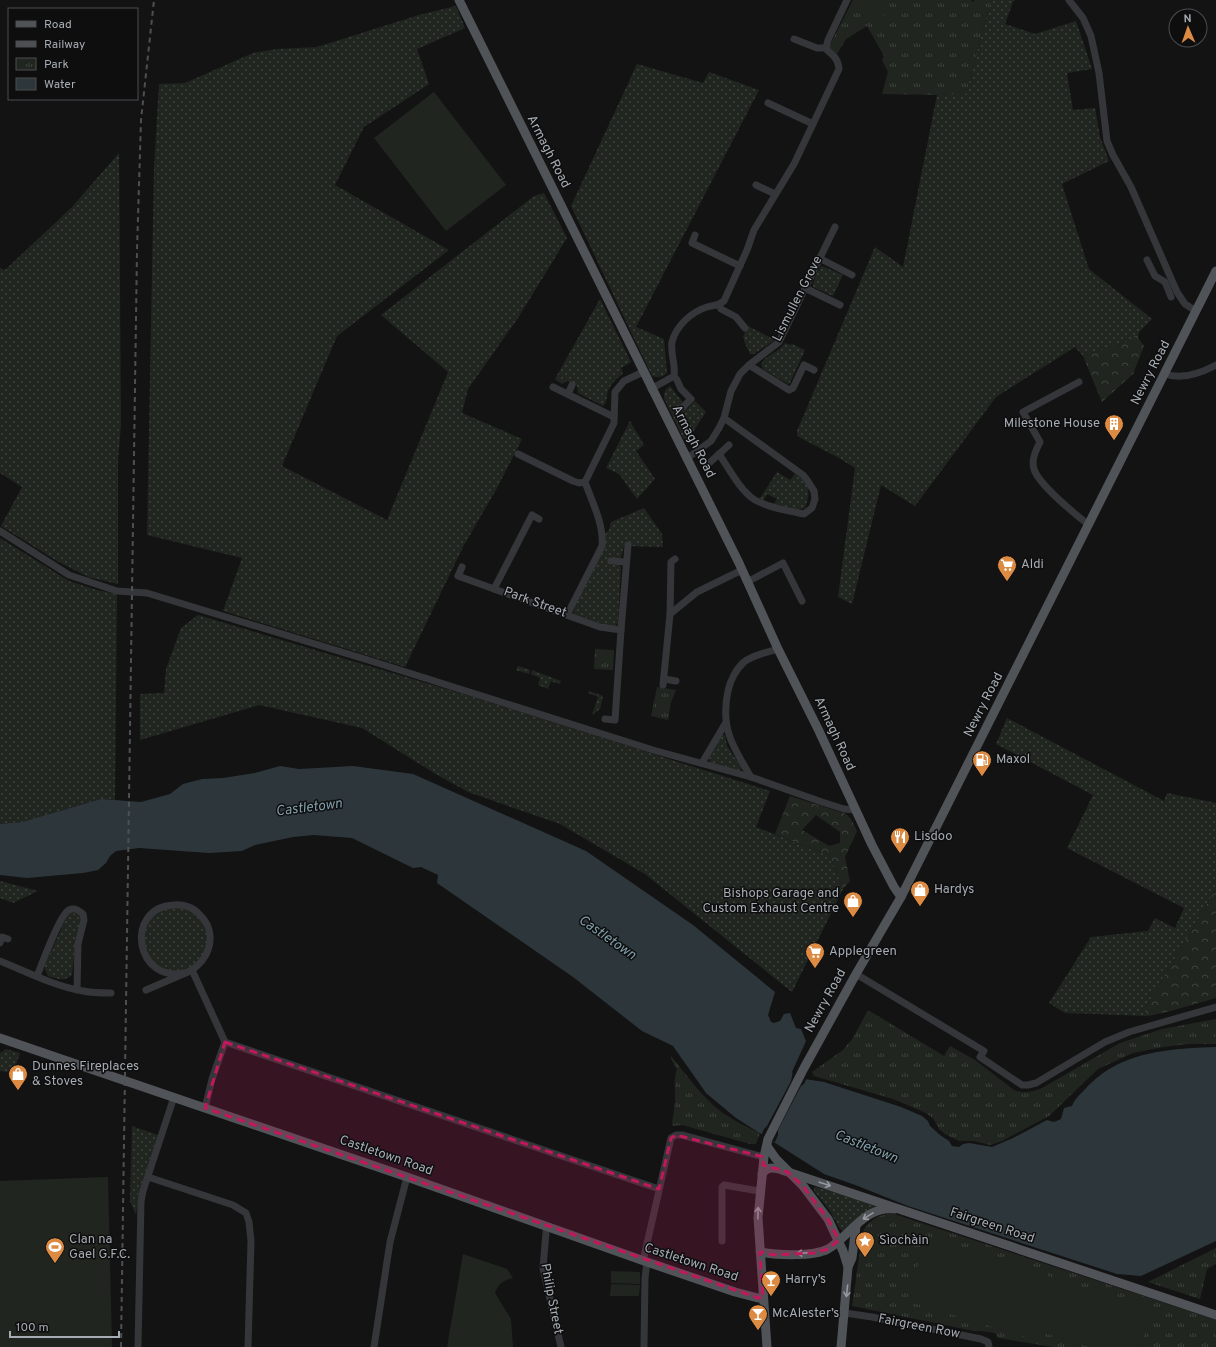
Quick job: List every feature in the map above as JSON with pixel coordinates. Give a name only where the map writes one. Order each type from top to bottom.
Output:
[{"type":"main road","name":"Armagh Road","points":[[459,0],[742,570],[778,649],[856,810],[894,887],[901,897]]},
{"type":"main road","name":"Newry Road","points":[[767,1347],[758,1218],[759,1191],[764,1157],[768,1142],[804,1068],[901,897],[1216,271]]},
{"type":"main road","name":"Castletown Road","points":[[0,1038],[407,1177],[645,1262],[735,1292],[763,1298]]},
{"type":"main road","points":[[768,1142],[776,1159],[803,1186],[828,1219],[848,1267]]},
{"type":"main road","name":"Fairgreen Road","points":[[762,1174],[769,1167],[788,1172],[1216,1315]]},
{"type":"main road","points":[[760,1252],[774,1255],[815,1253],[828,1248],[856,1226],[864,1217],[874,1212],[890,1208],[904,1210]]},
{"type":"main road","points":[[841,1347],[848,1267],[852,1258],[856,1226]]},
{"type":"street","points":[[826,48],[828,40],[847,0]]},
{"type":"street","points":[[1069,0],[1083,18],[1091,36],[1099,73],[1107,140],[1113,155],[1131,187],[1177,292],[1185,304],[1196,311]]},
{"type":"street","points":[[684,406],[691,399],[681,389],[674,376],[675,370],[672,344],[676,330],[691,315],[705,308],[719,305],[724,301],[754,230],[794,164],[839,69],[836,57],[826,48],[817,48],[794,39]]},
{"type":"street","points":[[768,103],[813,124]]},
{"type":"street","points":[[756,185],[775,194]]},
{"type":"street","name":"Lismullen Grove","points":[[686,459],[711,441],[724,418],[731,391],[740,374],[749,364],[779,342],[835,227]]},
{"type":"street","points":[[695,235],[692,243],[740,266]]},
{"type":"street","points":[[819,258],[852,275]]},
{"type":"street","points":[[1147,260],[1155,276],[1165,282],[1171,297]]},
{"type":"street","points":[[1152,270],[1166,265]]},
{"type":"street","points":[[805,288],[840,305]]},
{"type":"street","points":[[719,305],[721,309],[736,317],[745,328]]},
{"type":"street","points":[[749,364],[789,390],[793,388],[804,365],[814,370]]},
{"type":"street","points":[[1165,374],[1170,376],[1186,376],[1199,373],[1216,365]]},
{"type":"street","points":[[567,615],[602,546],[598,519],[584,482],[614,423],[615,392],[624,381],[643,372]]},
{"type":"street","points":[[651,389],[674,376]]},
{"type":"street","points":[[1079,382],[1023,412],[1040,442],[1033,459],[1034,469],[1040,479],[1072,512],[1089,525]]},
{"type":"street","points":[[568,394],[572,385]]},
{"type":"street","points":[[553,387],[614,416]]},
{"type":"street","points":[[719,454],[741,486],[756,501],[781,510],[804,514],[812,508],[815,499],[814,491],[803,475],[724,418]]},
{"type":"street","points":[[706,466],[729,445]]},
{"type":"street","points":[[518,454],[573,482],[584,482]]},
{"type":"street","points":[[494,589],[532,515],[539,519]]},
{"type":"street","points":[[0,531],[76,578],[117,591],[147,593],[368,660],[653,750],[751,777],[844,809],[856,810]]},
{"type":"street","points":[[605,719],[615,720],[628,545]]},
{"type":"street","points":[[674,559],[671,562],[670,614],[664,682],[676,681]]},
{"type":"street","points":[[611,561],[626,562]]},
{"type":"street","points":[[747,582],[783,562],[802,601]]},
{"type":"street","name":"Park Street","points":[[462,567],[458,576],[600,627],[621,630]]},
{"type":"street","points":[[670,614],[697,592],[742,570]]},
{"type":"street","points":[[751,777],[734,750],[725,724],[725,708],[729,686],[740,667],[745,662],[753,657],[778,649]]},
{"type":"street","points":[[702,763],[725,724]]},
{"type":"street","points":[[146,990],[190,971],[203,961],[209,950],[210,932],[204,918],[194,910],[185,906],[178,904],[166,906],[154,912],[145,922],[142,929],[141,942],[144,954],[150,963],[160,970],[178,974],[190,971]]},
{"type":"street","points":[[37,976],[65,913],[70,909],[77,909],[83,914],[84,920],[78,944],[77,990]]},
{"type":"street","points":[[0,943],[2,937],[8,939]]},
{"type":"street","points":[[0,961],[77,990],[85,992],[111,993]]},
{"type":"street","points":[[190,971],[225,1042],[659,1189]]},
{"type":"street","points":[[856,974],[984,1050],[980,1057],[1022,1085],[1036,1083],[1105,1042],[1129,1032],[1216,1007]]},
{"type":"street","points":[[205,1108],[212,1079],[225,1042]]},
{"type":"street","points":[[138,1347],[140,1211],[143,1191],[174,1097]]},
{"type":"street","points":[[644,1347],[645,1262],[659,1189],[671,1138],[676,1135],[682,1135],[764,1157]]},
{"type":"street","points":[[148,1177],[233,1205],[246,1213],[249,1222],[251,1241],[248,1347]]},
{"type":"street","points":[[374,1347],[390,1242],[407,1177]]},
{"type":"street","points":[[722,1241],[722,1187],[724,1185],[759,1191]]},
{"type":"street","name":"Philip Street","points":[[547,1227],[542,1268],[561,1347]]},
{"type":"street","name":"Fairgreen Row","points":[[845,1313],[981,1339],[988,1342],[989,1347]]},
{"type":"highlighted area","points":[[225,1042],[659,1189],[671,1138],[676,1135],[764,1157],[763,1165],[788,1172],[803,1186],[828,1219],[839,1240],[828,1249],[815,1253],[774,1255],[760,1252],[763,1298],[758,1298],[205,1108]]},
{"type":"green space","points":[[853,0],[971,0],[973,2],[975,0],[991,0],[966,94],[882,94],[888,72],[882,60],[884,56],[867,26],[846,39],[837,54],[829,47]]},
{"type":"green space","points":[[862,0],[883,0],[884,23],[862,23]]},
{"type":"green space","points":[[991,0],[1015,0],[1005,24],[1035,34],[1076,21],[1092,69],[1067,73],[1073,110],[1095,108],[1100,137],[1109,161],[1062,184],[1089,269],[1152,319],[1131,340],[1083,356],[1075,347],[996,397],[915,506],[881,485],[852,604],[838,597],[855,468],[797,436],[797,431],[875,247],[903,267],[937,95],[966,94]]},
{"type":"green space","points":[[456,6],[465,28],[417,49],[429,84],[364,127],[335,185],[449,250],[337,336],[282,466],[387,520],[448,372],[381,315],[534,196],[544,193],[567,238],[518,318],[468,389],[462,413],[522,439],[497,488],[463,547],[405,667],[223,611],[242,558],[147,535],[154,169],[159,84],[185,83],[253,53],[277,49],[317,47],[419,15]]},
{"type":"green space","points":[[637,64],[703,83],[709,72],[759,90],[636,327],[664,339],[667,373],[658,377],[652,376],[571,206]]},
{"type":"green space","points":[[434,92],[506,185],[446,231],[374,138]]},
{"type":"green space","points":[[119,153],[121,425],[118,460],[118,584],[88,577],[57,561],[1,526],[22,487],[0,473],[0,268],[5,270],[72,207]]},
{"type":"green space","points":[[822,266],[843,275],[833,296],[813,287],[818,270]]},
{"type":"green space","points":[[600,299],[631,362],[621,368],[623,373],[609,388],[605,404],[603,406],[578,393],[577,386],[567,381],[562,384],[555,379]]},
{"type":"green space","points":[[748,326],[775,340],[754,354],[750,354],[743,337]]},
{"type":"green space","points":[[1139,331],[1138,338],[1144,346],[1133,374],[1102,402],[1083,356],[1131,340]]},
{"type":"green space","points":[[785,343],[792,344],[805,350],[790,383],[788,384],[763,369],[761,365],[765,359]]},
{"type":"green space","points":[[670,386],[682,401],[681,403],[687,409],[695,401],[706,412],[689,438],[684,440],[664,398],[665,391]]},
{"type":"green space","points":[[630,421],[644,445],[636,451],[655,479],[637,499],[619,474],[606,468]]},
{"type":"green space","points":[[777,472],[790,480],[795,474],[804,481],[808,488],[808,497],[805,508],[798,510],[774,504],[777,499],[767,494],[763,501],[760,498]]},
{"type":"green space","points":[[644,508],[662,534],[663,547],[624,546],[621,558],[611,558],[611,565],[619,565],[621,567],[618,623],[611,627],[575,614],[573,612],[575,607],[605,546],[605,534],[609,530],[611,522]]},
{"type":"green space","points":[[0,538],[69,581],[97,590],[117,594],[115,800],[101,799],[22,822],[0,824]]},
{"type":"green space","points":[[198,615],[473,697],[770,791],[756,827],[830,856],[843,889],[792,992],[645,874],[560,824],[468,792],[434,773],[362,728],[259,705],[140,740],[140,694],[164,693],[166,669],[181,628]]},
{"type":"green space","points":[[595,649],[614,650],[613,670],[594,669]]},
{"type":"green space","points":[[518,666],[530,670],[529,674],[516,670]]},
{"type":"green space","points":[[532,670],[561,681],[560,684],[551,681],[548,689],[538,685],[540,678],[531,674]]},
{"type":"green space","points":[[657,687],[676,690],[671,702],[668,720],[651,716]]},
{"type":"green space","points":[[589,691],[603,696],[600,709],[592,715],[598,697],[588,693]]},
{"type":"green space","points":[[1007,718],[1164,801],[1167,793],[1216,803],[1216,889],[1144,1010],[1148,1016],[1065,1013],[1049,1003],[1091,937],[1148,931],[1155,918],[1175,928],[1184,908],[1067,848],[1093,795],[996,744]]},
{"type":"green space","points":[[722,735],[725,735],[727,746],[742,768],[740,771],[710,762],[709,758]]},
{"type":"green space","points":[[790,796],[846,814],[851,819],[857,831],[845,857],[850,881],[843,889],[830,856],[775,834]],"holes":[[[816,815],[840,832],[840,843],[829,846],[802,830]]]},
{"type":"green space","points":[[0,881],[38,891],[13,903],[0,898]]},
{"type":"green space","points":[[1216,889],[1216,998],[1148,1016],[1144,1010]]},
{"type":"green space","points":[[176,907],[194,913],[202,921],[208,939],[202,957],[194,965],[176,971],[158,965],[150,957],[144,939],[150,921],[158,913]]},
{"type":"green space","points":[[71,913],[79,914],[81,921],[72,975],[66,979],[58,979],[48,976],[45,970],[45,965],[67,916]]},
{"type":"green space","points":[[868,1010],[944,1056],[950,1046],[975,1060],[1014,1090],[1022,1092],[1042,1088],[1120,1043],[1162,1029],[1216,1019],[1216,1044],[1188,1044],[1133,1053],[1098,1069],[1049,1116],[1002,1141],[990,1145],[974,1141],[959,1141],[945,1134],[939,1129],[933,1118],[924,1112],[893,1099],[814,1076],[812,1072],[843,1050],[853,1038]]},
{"type":"green space","points":[[6,1049],[20,1053],[13,1073],[0,1071],[0,1053]]},
{"type":"green space","points":[[671,1056],[706,1099],[717,1109],[741,1124],[760,1133],[756,1144],[750,1144],[682,1125],[672,1126],[675,1104],[675,1077],[677,1069],[671,1059]]},
{"type":"green space","points":[[132,1126],[158,1135],[138,1196],[136,1215],[130,1201]]},
{"type":"green space","name":"Clan na Gael G.F.C.","points":[[108,1177],[112,1347],[0,1347],[0,1181]]},
{"type":"green space","points":[[814,1187],[884,1206],[844,1232],[840,1229],[830,1211],[814,1191]]},
{"type":"green space","points":[[894,1214],[1216,1320],[1216,1347],[1054,1347],[998,1338],[995,1333],[974,1331],[852,1306],[863,1231],[873,1220],[879,1216]]},
{"type":"green space","points":[[926,1237],[1048,1274],[1048,1276],[1152,1309],[1141,1347],[1089,1347],[1032,1329],[1029,1338],[907,1301]]},
{"type":"green space","points":[[1216,1248],[1216,1264],[1207,1269],[1200,1299],[1148,1282]]},
{"type":"green space","points":[[463,1254],[507,1269],[513,1278],[502,1283],[495,1293],[511,1319],[513,1347],[447,1347]]},
{"type":"green space","points":[[611,1271],[640,1272],[640,1284],[611,1283]]},
{"type":"green space","points":[[611,1284],[640,1285],[639,1296],[610,1296]]},
{"type":"water","name":"Castletown","points":[[280,766],[299,769],[353,766],[413,774],[586,851],[693,925],[775,992],[768,1015],[771,1022],[774,1023],[780,1021],[784,1014],[790,1013],[796,1028],[801,1029],[806,1041],[792,1072],[798,1078],[824,1082],[901,1107],[922,1116],[928,1121],[930,1126],[949,1141],[952,1146],[959,1147],[963,1144],[969,1143],[992,1147],[1047,1120],[1054,1122],[1061,1119],[1064,1108],[1072,1106],[1077,1098],[1105,1072],[1136,1057],[1176,1049],[1216,1047],[1216,1241],[1141,1276],[1117,1274],[908,1206],[824,1174],[736,1118],[706,1093],[673,1046],[642,1031],[573,977],[437,883],[438,875],[421,867],[413,868],[352,838],[314,835],[293,837],[255,845],[242,851],[209,853],[139,848],[116,851],[98,870],[83,873],[27,878],[0,875],[0,824],[22,822],[101,799],[141,802],[170,794],[183,784],[202,779],[223,778],[255,773]]},
{"type":"pier","points":[[797,1064],[794,1071],[799,1076],[807,1077],[778,1130],[778,1135],[775,1142],[761,1136],[791,1081],[793,1071]]},
{"type":"railway","points":[[121,1347],[137,250],[141,120],[154,0]]},
{"type":"place","name":"Milestone House","points":[[1114,441]]},
{"type":"place","name":"Aldi","points":[[1007,582]]},
{"type":"place","name":"Maxol","points":[[982,777]]},
{"type":"place","name":"Lisdoo","points":[[900,854]]},
{"type":"place","name":"Hardys","points":[[920,907]]},
{"type":"place","name":"Bishops Garage and Custom Exhaust Centre","points":[[853,918]]},
{"type":"place","name":"Applegreen","points":[[815,969]]},
{"type":"place","name":"Dunnes Fireplaces & Stoves","points":[[18,1091]]},
{"type":"place","name":"Sìochàin","points":[[865,1258]]},
{"type":"place","name":"Clan na Gael G.F.C.","points":[[55,1264]]},
{"type":"place","name":"Harry’s","points":[[771,1297]]},
{"type":"place","name":"McAlester’s","points":[[758,1331]]}]
